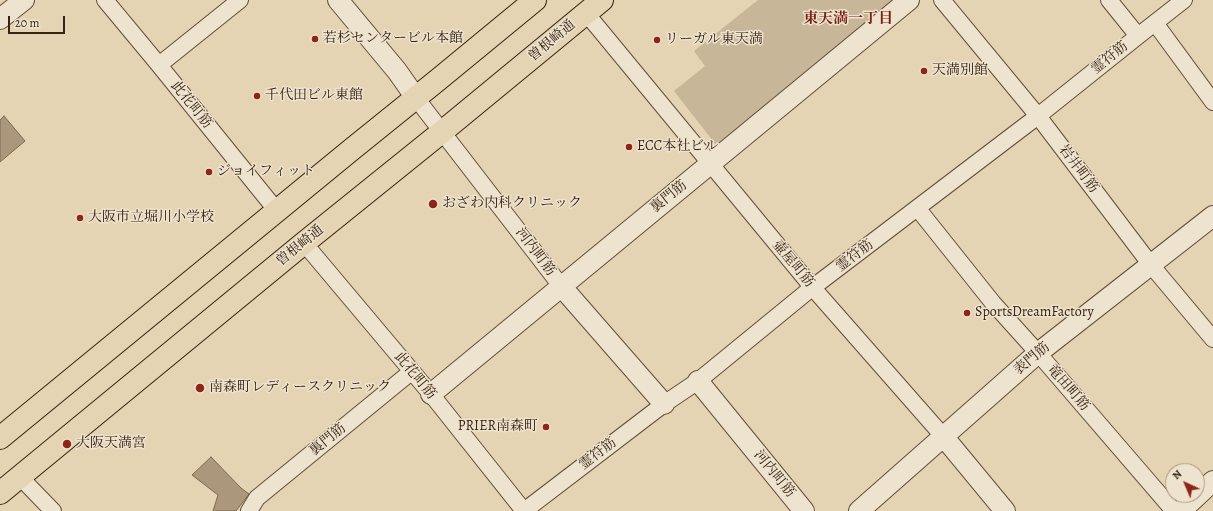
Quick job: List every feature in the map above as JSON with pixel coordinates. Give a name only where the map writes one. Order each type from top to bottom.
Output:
[{"type":"highway","points":[[0,438],[535,0]]},
{"type":"highway","name":"曽根崎通","points":[[0,493],[594,6]]},
{"type":"street","points":[[3,12],[24,0]]},
{"type":"street","name":"此花町筋","points":[[105,0],[277,211]]},
{"type":"street","points":[[159,65],[240,0]]},
{"type":"street","name":"河内町筋","points":[[338,0],[398,71],[416,98],[443,131],[561,286],[664,404]]},
{"type":"street","name":"裏門筋","points":[[430,394],[909,0]]},
{"type":"street","name":"岩井町筋","points":[[942,0],[1038,116],[1151,266],[1213,339]]},
{"type":"street","points":[[1109,0],[1138,36]]},
{"type":"street","name":"霊符筋","points":[[524,511],[664,404],[698,381],[813,288],[1038,116],[1184,0]]},
{"type":"street","name":"壷屋町筋","points":[[594,6],[710,164],[813,288],[943,436],[1005,511]]},
{"type":"street","points":[[1155,23],[1213,102]]},
{"type":"street","name":"竜田町筋","points":[[918,208],[993,303],[1174,511]]},
{"type":"street","name":"表門筋","points":[[859,511],[1038,353],[1213,216]]},
{"type":"street","name":"此花町筋","points":[[304,243],[430,394],[524,511]]},
{"type":"street","name":"裏門筋","points":[[249,511],[257,498],[411,372]]},
{"type":"street","name":"河内町筋","points":[[698,381],[804,511]]},
{"type":"street","points":[[20,477],[52,511]]},
{"type":"street","points":[[1181,511],[1213,481]]},
{"type":"shaded area","points":[[758,0],[899,0],[716,145],[674,91],[705,66],[694,51]]},
{"type":"shaded area","points":[[4,116],[25,141],[0,162],[0,120]]},
{"type":"shaded area","points":[[211,457],[241,488],[249,494],[236,511],[213,511],[218,495],[192,475]]},
{"type":"place","name":"若杉センタービル本館","points":[[315,39]]},
{"type":"place","name":"リーガル東天満","points":[[657,40]]},
{"type":"place","name":"天満別館","points":[[924,71]]},
{"type":"place","name":"千代田ビル東館","points":[[257,96]]},
{"type":"place","name":"ECC本社ビル","points":[[629,147]]},
{"type":"place","name":"ジョイフィット","points":[[209,172]]},
{"type":"place","name":"おざわ内科クリニック","points":[[433,204]]},
{"type":"place","name":"大阪市立堀川小学校","points":[[80,218]]},
{"type":"place","name":"SportsDreamFactory","points":[[967,313]]},
{"type":"place","name":"南森町レディースクリニック","points":[[200,388]]},
{"type":"place","name":"PRIER南森町","points":[[546,427]]},
{"type":"place","name":"大阪天満宮","points":[[67,444]]},
{"type":"district","name":"東天満一丁目","points":[[848,19]]}]
